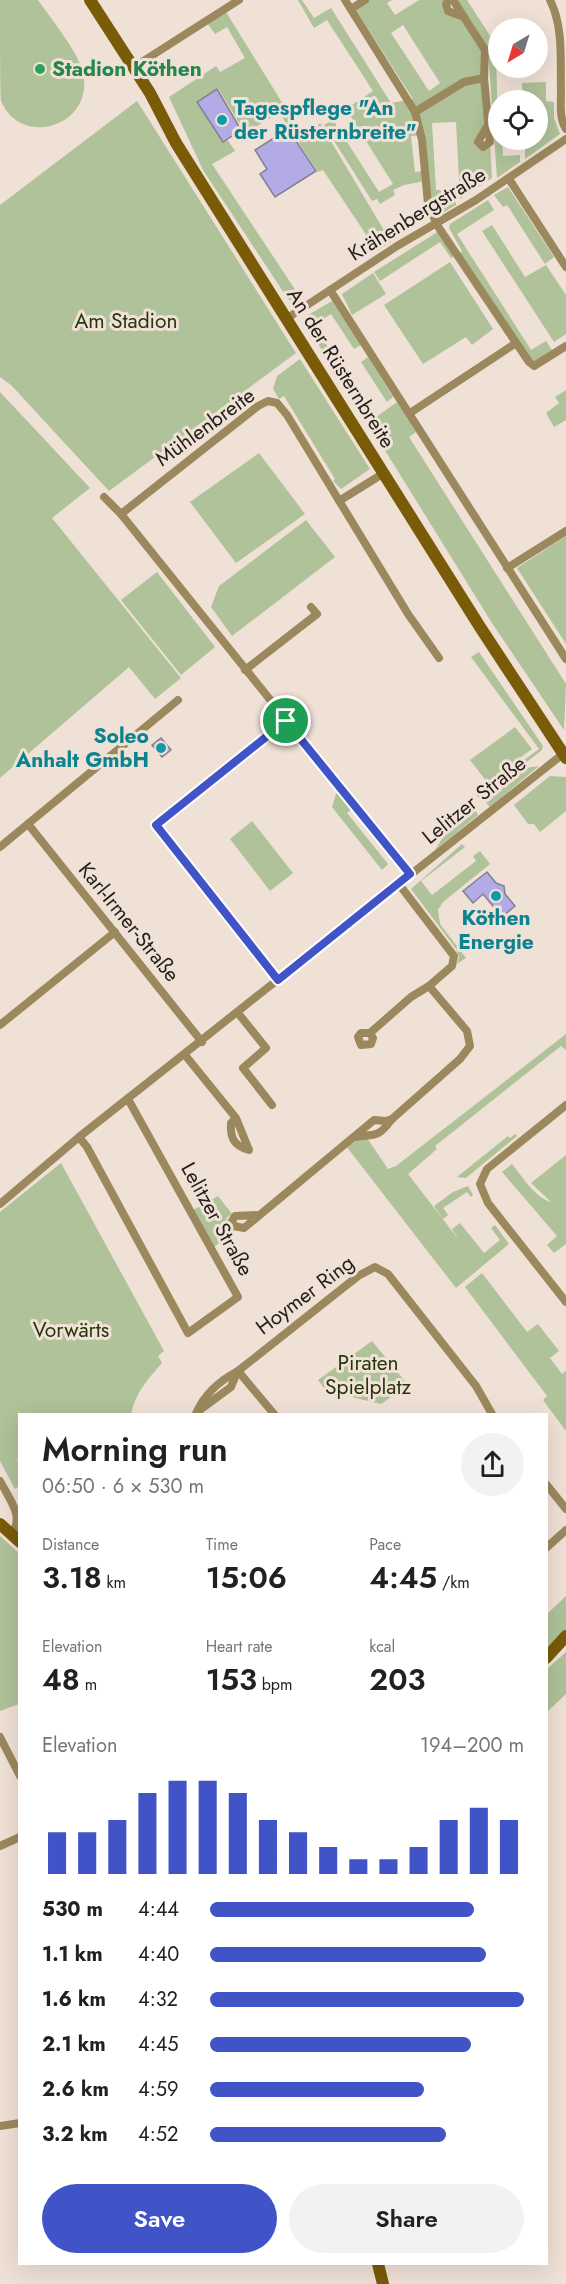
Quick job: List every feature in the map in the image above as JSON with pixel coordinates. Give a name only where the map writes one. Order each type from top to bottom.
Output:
[{"type":"main road","name":"An der Rüsternbreite","points":[[90,0],[134,67],[176,143],[480,627],[565,754]]},
{"type":"main road","points":[[0,1524],[15,1538]]},
{"type":"main road","points":[[550,1654],[566,1636]]},
{"type":"main road","points":[[550,1654],[566,1642]]},
{"type":"main road","points":[[378,2265],[383,2284]]},
{"type":"street","points":[[134,67],[229,3],[239,0]]},
{"type":"street","points":[[345,0],[416,112],[422,140],[428,204],[437,225],[534,366],[566,346]]},
{"type":"street","points":[[351,9],[365,0]]},
{"type":"street","points":[[451,0],[485,51],[484,78],[488,125]]},
{"type":"street","points":[[550,0],[556,12],[560,31],[561,115],[566,129]]},
{"type":"street","points":[[416,112],[464,82],[484,78]]},
{"type":"street","name":"Krähenbergstraße","points":[[286,318],[397,246],[437,225],[509,179],[566,139]]},
{"type":"street","points":[[509,179],[566,267]]},
{"type":"street","name":"An der Rüsternbreite","points":[[330,290],[566,659]]},
{"type":"street","name":"An der Rüsternbreite","points":[[410,413],[516,343]]},
{"type":"street","name":"Mühlenbreite","points":[[121,514],[258,406],[268,401],[277,403],[287,415],[439,658]]},
{"type":"street","points":[[339,501],[384,473]]},
{"type":"street","points":[[104,497],[121,514],[410,874]]},
{"type":"street","points":[[507,568],[566,531]]},
{"type":"street","points":[[246,670],[316,614],[310,607]]},
{"type":"street","points":[[0,847],[178,700]]},
{"type":"street","points":[[278,980],[156,825],[286,721]]},
{"type":"street","name":"Lelitzer Straße","points":[[0,1204],[79,1137],[202,1042],[398,883],[433,859],[565,754]]},
{"type":"street","name":"Karl-Irmer-Straße","points":[[28,824],[202,1042]]},
{"type":"street","points":[[370,1033],[411,997],[429,986],[452,966],[454,956],[398,883]]},
{"type":"street","points":[[0,1025],[115,932]]},
{"type":"street","points":[[355,1137],[377,1135],[460,1059],[470,1046],[466,1031],[429,986]]},
{"type":"street","points":[[238,1013],[266,1048],[243,1068],[272,1105]]},
{"type":"street","points":[[185,1055],[236,1118]]},
{"type":"street","name":"Lelitzer Straße","points":[[79,1137],[188,1333],[238,1297],[128,1099]]},
{"type":"street","points":[[566,1105],[487,1169],[482,1174],[480,1184],[488,1203],[566,1302]]},
{"type":"street","points":[[259,1215],[374,1120],[392,1119]]},
{"type":"street","name":"Hoymer Ring","points":[[238,1371],[358,1276],[375,1267],[388,1274],[476,1386],[492,1413]]},
{"type":"street","points":[[197,1413],[231,1387],[238,1371],[273,1413]]},
{"type":"street","points":[[0,1481],[17,1515],[15,1538]]},
{"type":"street","points":[[548,1486],[566,1509]]},
{"type":"street","points":[[548,1546],[566,1530]]},
{"type":"street","points":[[0,1737],[18,1772]]},
{"type":"street","points":[[0,1846],[18,1838]]},
{"type":"street","points":[[0,2126],[18,2123]]},
{"type":"green space","name":"Stadion Köthen","points":[[0,0],[38,0],[78,60],[84,79],[83,96],[76,110],[65,120],[52,126],[37,127],[23,124],[10,115],[1,101]]},
{"type":"green space","points":[[298,0],[302,0],[314,18],[331,8],[391,103],[413,99],[354,7],[365,0],[392,0],[387,3],[395,15],[419,0],[448,0],[446,4],[463,19],[455,0],[467,0],[488,33],[488,50],[485,51],[488,125],[477,142],[488,143],[492,178],[460,199],[456,122],[432,123],[436,190],[455,190],[456,205],[441,214],[434,213],[425,181],[404,185],[393,190],[395,195],[380,204],[377,199],[372,201],[324,125],[333,120],[379,192],[393,184],[346,109],[373,91],[327,20],[314,28]],"holes":[[[403,25],[440,83],[429,91],[391,33]],[[421,135],[424,171],[415,172],[411,136]]]},
{"type":"green space","points":[[226,12],[286,109],[245,133],[218,88],[197,101],[223,142],[227,139],[235,151],[212,164],[302,300],[294,302],[288,299],[203,170],[169,97],[216,66],[220,72],[245,58],[227,27],[215,34],[207,23]]},
{"type":"green space","points":[[490,78],[497,78],[497,90],[491,90]]},
{"type":"green space","points":[[546,82],[546,90],[522,90],[522,83]]},
{"type":"green space","name":"Am Stadion","points":[[137,101],[296,353],[109,491],[11,385],[0,377],[0,205]]},
{"type":"green space","points":[[548,101],[554,102],[554,118],[560,134],[548,143]]},
{"type":"green space","points":[[288,109],[303,134],[313,133],[320,123],[391,242],[377,251],[323,170],[318,172],[282,117]]},
{"type":"green space","points":[[495,150],[503,150],[503,156],[520,155],[520,162],[497,178]]},
{"type":"green space","points":[[525,150],[538,150],[525,159]]},
{"type":"green space","points":[[508,187],[554,257],[545,264],[507,205],[503,207],[494,195]]},
{"type":"green space","points":[[488,200],[494,210],[457,234],[531,350],[546,341],[554,353],[535,366],[458,255],[462,251],[449,228],[450,224]]},
{"type":"green space","points":[[492,225],[525,277],[546,265],[566,295],[566,334],[554,342],[482,231]]},
{"type":"green space","points":[[439,231],[457,254],[451,258],[440,242],[380,281],[374,272]]},
{"type":"green space","points":[[450,262],[493,329],[472,345],[466,337],[423,364],[384,305]]},
{"type":"green space","points":[[373,273],[386,294],[352,315],[342,294]]},
{"type":"green space","points":[[332,301],[361,345],[354,349],[331,314],[314,325],[370,412],[364,413],[355,405],[305,322],[308,315]]},
{"type":"green space","points":[[368,357],[393,397],[387,402],[361,362]]},
{"type":"green space","points":[[300,359],[370,469],[341,489],[333,481],[335,479],[284,396],[279,399],[273,389],[277,376]]},
{"type":"green space","points":[[566,390],[566,420],[554,427],[546,413],[559,403],[555,397]]},
{"type":"green space","points":[[0,392],[90,488],[52,518],[181,678],[155,699],[129,667],[0,778]]},
{"type":"green space","points":[[397,402],[416,432],[409,437],[566,684],[564,730],[492,623],[368,423]]},
{"type":"green space","points":[[259,453],[305,514],[236,563],[190,502]]},
{"type":"green space","points":[[306,520],[335,557],[232,636],[211,607],[219,586]]},
{"type":"green space","points":[[566,536],[566,644],[517,568]]},
{"type":"green space","points":[[157,572],[215,647],[181,675],[121,600]]},
{"type":"green space","points":[[479,652],[543,746],[542,750],[480,799],[476,795],[539,749],[471,657]]},
{"type":"green space","points":[[515,727],[532,749],[487,782],[470,760]]},
{"type":"green space","points":[[539,766],[490,807],[486,803],[526,768]]},
{"type":"green space","points":[[550,776],[566,777],[566,811],[540,832],[534,824],[528,824],[514,805]]},
{"type":"green space","points":[[337,791],[352,809],[347,813],[388,864],[382,870],[332,807]]},
{"type":"green space","points":[[475,809],[478,815],[435,850],[443,837]]},
{"type":"green space","points":[[252,821],[293,873],[270,891],[230,839]]},
{"type":"green space","points":[[462,844],[465,847],[421,881],[432,895],[476,861],[473,856],[480,851],[490,864],[443,902],[438,910],[440,924],[466,958],[457,964],[459,957],[456,949],[411,889]]},
{"type":"green space","points":[[566,1034],[566,1050],[561,1046],[435,1146],[437,1149],[408,1174],[459,1240],[452,1229],[460,1223],[484,1253],[500,1240],[491,1228],[495,1225],[509,1244],[456,1288],[346,1146],[355,1138],[367,1138],[388,1169],[396,1166]]},
{"type":"green space","points":[[515,1134],[517,1136],[466,1178],[457,1177],[508,1136],[510,1138]]},
{"type":"green space","points":[[566,1155],[566,1244],[554,1253],[547,1245],[557,1236],[502,1172],[512,1164],[539,1196],[551,1202],[531,1183]]},
{"type":"green space","name":"Vorwärts","points":[[61,1163],[164,1351],[158,1356],[162,1363],[139,1393],[131,1413],[18,1413],[18,1487],[15,1489],[0,1461],[0,1212]]},
{"type":"green space","points":[[468,1186],[473,1195],[471,1197],[467,1192],[443,1208],[448,1215],[443,1219],[434,1206],[453,1192]]},
{"type":"green space","points":[[218,1196],[232,1214],[226,1218],[234,1231],[213,1248],[193,1210]]},
{"type":"green space","points":[[482,1273],[527,1332],[538,1324],[559,1351],[550,1358],[562,1374],[566,1371],[566,1431],[543,1400],[547,1396],[465,1287]]},
{"type":"green space","name":"Piraten Spielplatz","points":[[372,1341],[408,1385],[381,1404],[326,1391],[318,1380]]},
{"type":"green space","points":[[0,1536],[18,1552],[18,1704],[0,1711]]},
{"type":"green space","points":[[566,1596],[566,1631],[548,1646],[548,1613]]},
{"type":"green space","points":[[566,1652],[566,1694],[548,1711],[548,1668]]},
{"type":"building","name":"Tagespflege \"An der Rüsternbreite\"","points":[[217,89],[241,130],[223,142],[197,102]]},
{"type":"building","points":[[288,129],[316,171],[275,197],[260,174],[267,169],[255,150]]},
{"type":"building","name":"Soleo Anhalt GmbH","points":[[161,738],[171,750],[162,757],[152,745]]},
{"type":"building","name":"Köthen Energie","points":[[487,872],[496,883],[504,886],[505,894],[515,906],[502,917],[483,894],[473,903],[463,891]]},
{"type":"place","name":"Stadion Köthen","points":[[40,69]]},
{"type":"place","name":"Tagespflege \"An der Rüsternbreite\"","points":[[222,120]]},
{"type":"place","name":"Soleo Anhalt GmbH","points":[[161,748]]},
{"type":"place","name":"Köthen Energie","points":[[496,896]]},
{"type":"route","points":[[286,721],[410,874],[278,980],[156,825],[286,721]]}]
